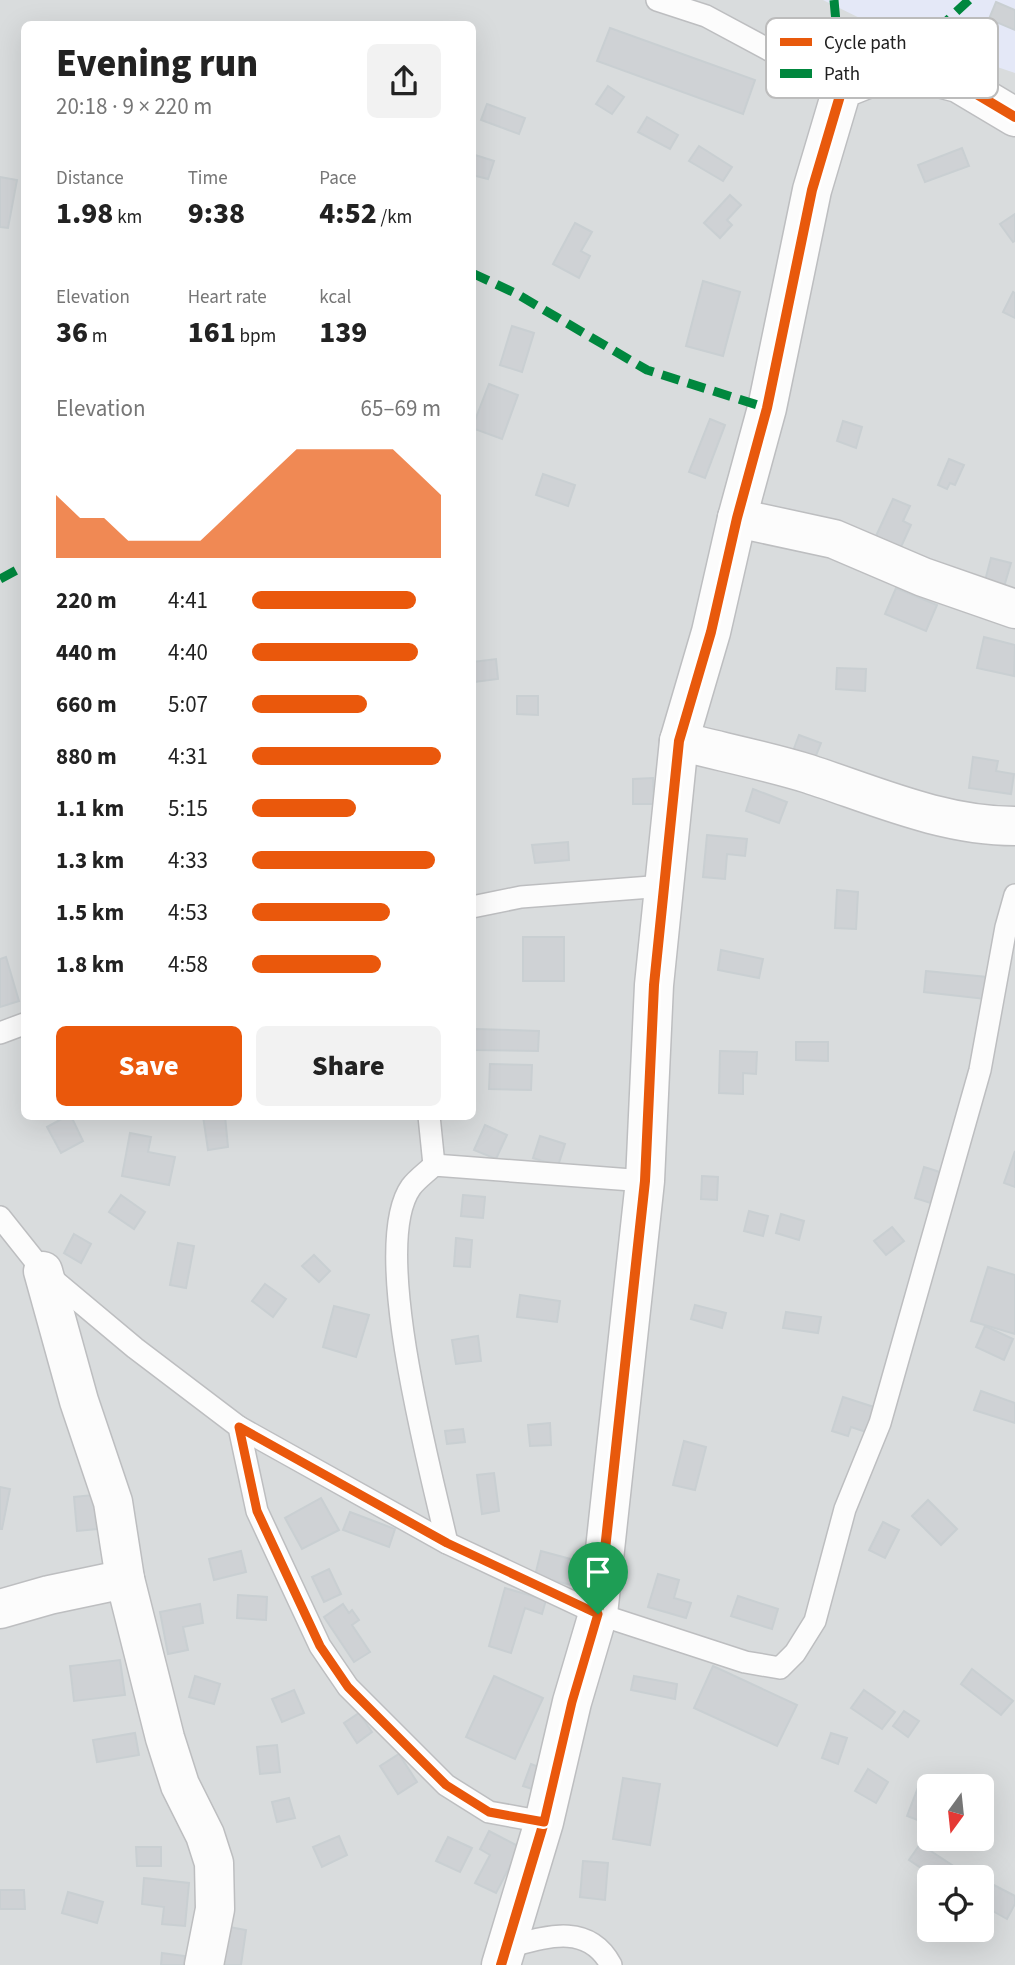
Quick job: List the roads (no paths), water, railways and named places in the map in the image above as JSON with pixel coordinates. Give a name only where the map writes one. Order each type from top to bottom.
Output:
[{"type":"street","points":[[505,1956],[544,1822],[572,1702],[598,1614],[645,1181],[654,985],[679,741],[711,632],[737,518],[767,408],[812,190],[839,98]]},
{"type":"street","points":[[983,98],[1015,117]]},
{"type":"street","points":[[737,518],[834,539],[923,577],[1015,609]]},
{"type":"street","points":[[679,741],[806,773],[933,815],[987,826],[1015,826]]},
{"type":"street","points":[[43,1271],[79,1401],[113,1502],[125,1579],[169,1750],[180,1785],[205,1835],[214,1863],[215,1909],[204,1965]]},
{"type":"street","points":[[0,1609],[49,1595],[125,1579]]},
{"type":"lane","points":[[657,0],[706,16],[766,48]]},
{"type":"lane","points":[[476,906],[521,897],[664,886]]},
{"type":"lane","points":[[0,1217],[43,1271],[135,1348],[239,1427],[447,1543],[598,1614],[745,1662],[780,1668],[795,1653],[815,1621],[845,1509],[880,1423],[980,1070],[1006,927],[1015,895]]},
{"type":"lane","points":[[0,1033],[21,1025]]},
{"type":"lane","points":[[429,1120],[434,1165]]},
{"type":"lane","points":[[447,1543],[410,1378],[398,1296],[402,1210],[411,1188],[434,1165],[645,1181]]},
{"type":"lane","points":[[239,1427],[257,1511],[320,1646],[348,1687],[446,1785],[489,1812],[544,1822]]},
{"type":"lane","points":[[505,1956],[552,1935],[578,1936],[606,1955],[611,1965]]}]
